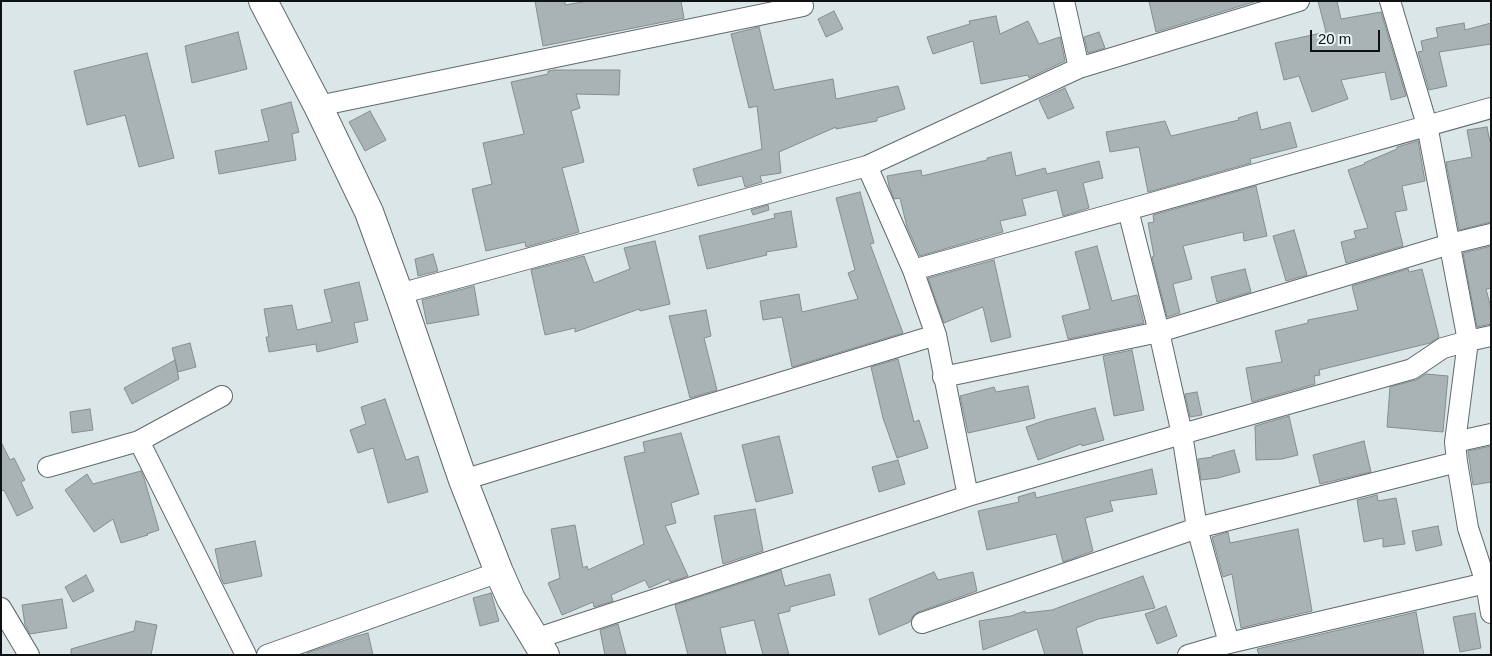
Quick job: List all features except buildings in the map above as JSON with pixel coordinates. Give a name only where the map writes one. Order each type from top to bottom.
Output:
[{"type":"street","points":[[263,1],[318,106],[368,212],[399,294],[463,480],[499,572],[511,599],[540,647],[968,496],[1412,369],[1443,348],[1491,336]]},
{"type":"street","points":[[1064,1],[1080,68]]},
{"type":"street","points":[[399,294],[866,166],[1080,68],[1300,1]]},
{"type":"street","points":[[1390,1],[1427,125],[1468,341],[1455,442],[1468,528],[1484,555],[1491,612]]},
{"type":"street","points":[[318,106],[804,6]]},
{"type":"street","points":[[913,270],[1491,108]]},
{"type":"street","points":[[866,166],[913,270],[936,335],[968,496]]},
{"type":"street","points":[[1128,210],[1159,332],[1182,434],[1197,528],[1230,643]]},
{"type":"street","points":[[943,377],[1159,332],[1450,244],[1491,234]]},
{"type":"street","points":[[463,480],[936,335]]},
{"type":"street","points":[[48,467],[139,441],[222,396]]},
{"type":"street","points":[[1455,442],[1491,434]]},
{"type":"street","points":[[139,441],[246,655]]},
{"type":"street","points":[[922,623],[1197,528],[1457,462]]},
{"type":"street","points":[[267,655],[499,572]]},
{"type":"street","points":[[1188,655],[1230,643],[1486,583]]},
{"type":"street","points":[[1,608],[30,655]]}]
